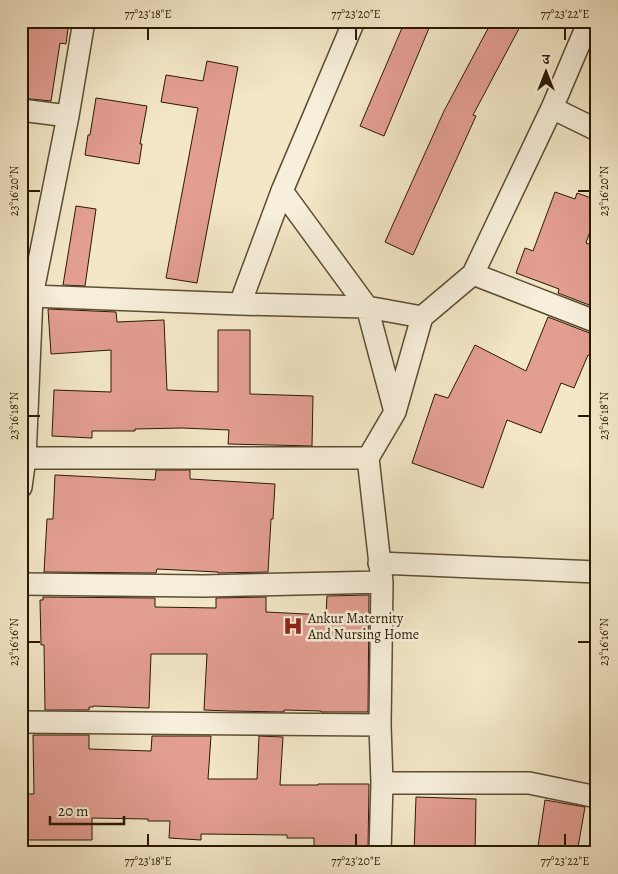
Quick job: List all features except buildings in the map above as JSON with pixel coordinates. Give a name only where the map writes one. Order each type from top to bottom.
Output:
[{"type":"street","points":[[21,487],[24,458],[27,288],[68,116],[84,21]]},
{"type":"street","points":[[240,304],[282,191],[354,21]]},
{"type":"street","points":[[380,853],[382,783],[380,725],[381,572],[368,458],[395,412],[422,317],[472,274],[552,108],[589,21]]},
{"type":"street","points":[[552,108],[597,130]]},
{"type":"street","points":[[21,110],[68,116]]},
{"type":"street","points":[[282,191],[367,307],[395,412]]},
{"type":"street","points":[[472,274],[597,322]]},
{"type":"street","points":[[27,288],[240,304],[367,307],[422,317]]},
{"type":"street","points":[[24,458],[368,458]]},
{"type":"street","points":[[21,584],[204,586],[381,572],[597,572]]},
{"type":"street","points":[[21,722],[380,725]]},
{"type":"street","points":[[382,783],[529,783],[597,797]]},
{"type":"place","name":"Ankur Maternity And Nursing Home","points":[[293,626]]}]
